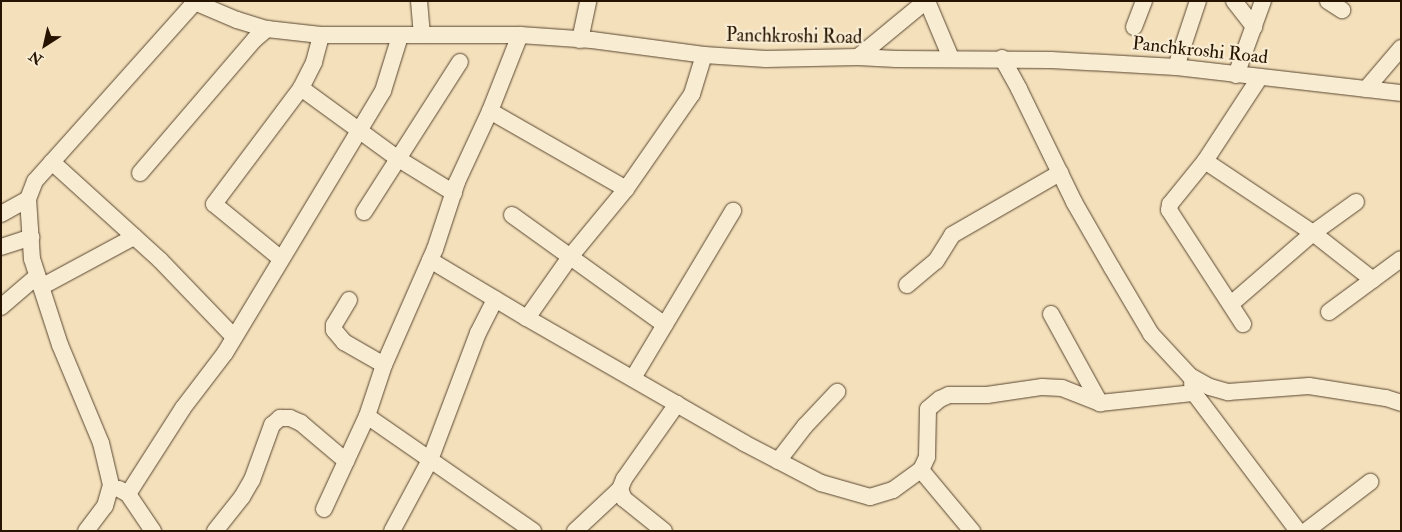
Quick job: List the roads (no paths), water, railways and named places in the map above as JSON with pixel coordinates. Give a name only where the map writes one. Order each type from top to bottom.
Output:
[{"type":"street","points":[[580,40],[588,1]]},
{"type":"street","points":[[858,57],[927,1],[950,58]]},
{"type":"street","points":[[1134,27],[1144,1]]},
{"type":"street","points":[[1176,67],[1198,1]]},
{"type":"street","points":[[1234,1],[1254,27]]},
{"type":"street","points":[[1236,75],[1263,1]]},
{"type":"street","points":[[86,531],[105,506],[111,484],[101,443],[60,345],[32,259],[28,198],[35,181],[193,2]]},
{"type":"street","name":"Panchkroshi Road","points":[[193,2],[237,20],[267,29],[321,35],[520,35],[580,40],[704,55],[766,59],[858,57],[896,59],[1002,58],[1176,67],[1401,93]]},
{"type":"street","points":[[419,2],[422,35]]},
{"type":"street","points":[[140,173],[255,39],[267,29]]},
{"type":"street","points":[[280,258],[214,204],[301,88],[314,62],[321,35]]},
{"type":"street","points":[[324,509],[366,416],[384,365],[430,260],[454,193],[490,111],[520,35]]},
{"type":"street","points":[[128,494],[183,408],[234,338],[280,258],[383,91],[400,36]]},
{"type":"street","points":[[1366,89],[1401,48]]},
{"type":"street","points":[[527,318],[570,257],[626,189],[692,94],[704,55]]},
{"type":"street","points":[[1002,58],[1079,210],[1151,334],[1190,376],[1210,387],[1228,392],[1309,386],[1386,398],[1401,403]]},
{"type":"street","points":[[364,212],[460,62]]},
{"type":"street","points":[[1243,324],[1169,210],[1170,204],[1205,161],[1260,77]]},
{"type":"street","points":[[301,88],[397,158],[454,193]]},
{"type":"street","points":[[490,111],[626,189]]},
{"type":"street","points":[[1205,161],[1313,233],[1373,280]]},
{"type":"street","points":[[52,162],[134,237],[234,338]]},
{"type":"street","points":[[907,285],[936,261],[952,235],[1060,172]]},
{"type":"street","points":[[1,214],[28,198]]},
{"type":"street","points":[[1231,304],[1313,233],[1356,202]]},
{"type":"street","points":[[632,378],[733,211]]},
{"type":"street","points":[[512,215],[665,325]]},
{"type":"street","points":[[3,244],[30,237]]},
{"type":"street","points":[[1,307],[39,281],[134,237]]},
{"type":"street","points":[[1329,312],[1401,259]]},
{"type":"street","points":[[430,260],[527,318],[778,461],[821,483],[870,497],[892,490],[921,470],[926,457],[928,409],[940,398],[949,395],[987,395],[1042,387],[1062,388],[1100,403],[1194,393]]},
{"type":"street","points":[[392,531],[430,460],[478,333],[495,299]]},
{"type":"street","points":[[348,300],[334,325],[334,330],[344,342],[384,365]]},
{"type":"street","points":[[1051,314],[1100,403]]},
{"type":"street","points":[[1190,376],[1194,393],[1298,531]]},
{"type":"street","points":[[778,461],[805,426],[837,392]]},
{"type":"street","points":[[575,531],[620,489],[624,479],[676,404]]},
{"type":"street","points":[[366,416],[532,531]]},
{"type":"street","points":[[215,531],[242,497],[252,480],[272,425],[280,418],[290,418],[301,423],[346,461]]},
{"type":"street","points":[[921,470],[972,531]]},
{"type":"street","points":[[1306,531],[1370,482]]},
{"type":"street","points":[[111,484],[128,494],[153,531]]},
{"type":"street","points":[[620,489],[624,499],[664,531]]}]
